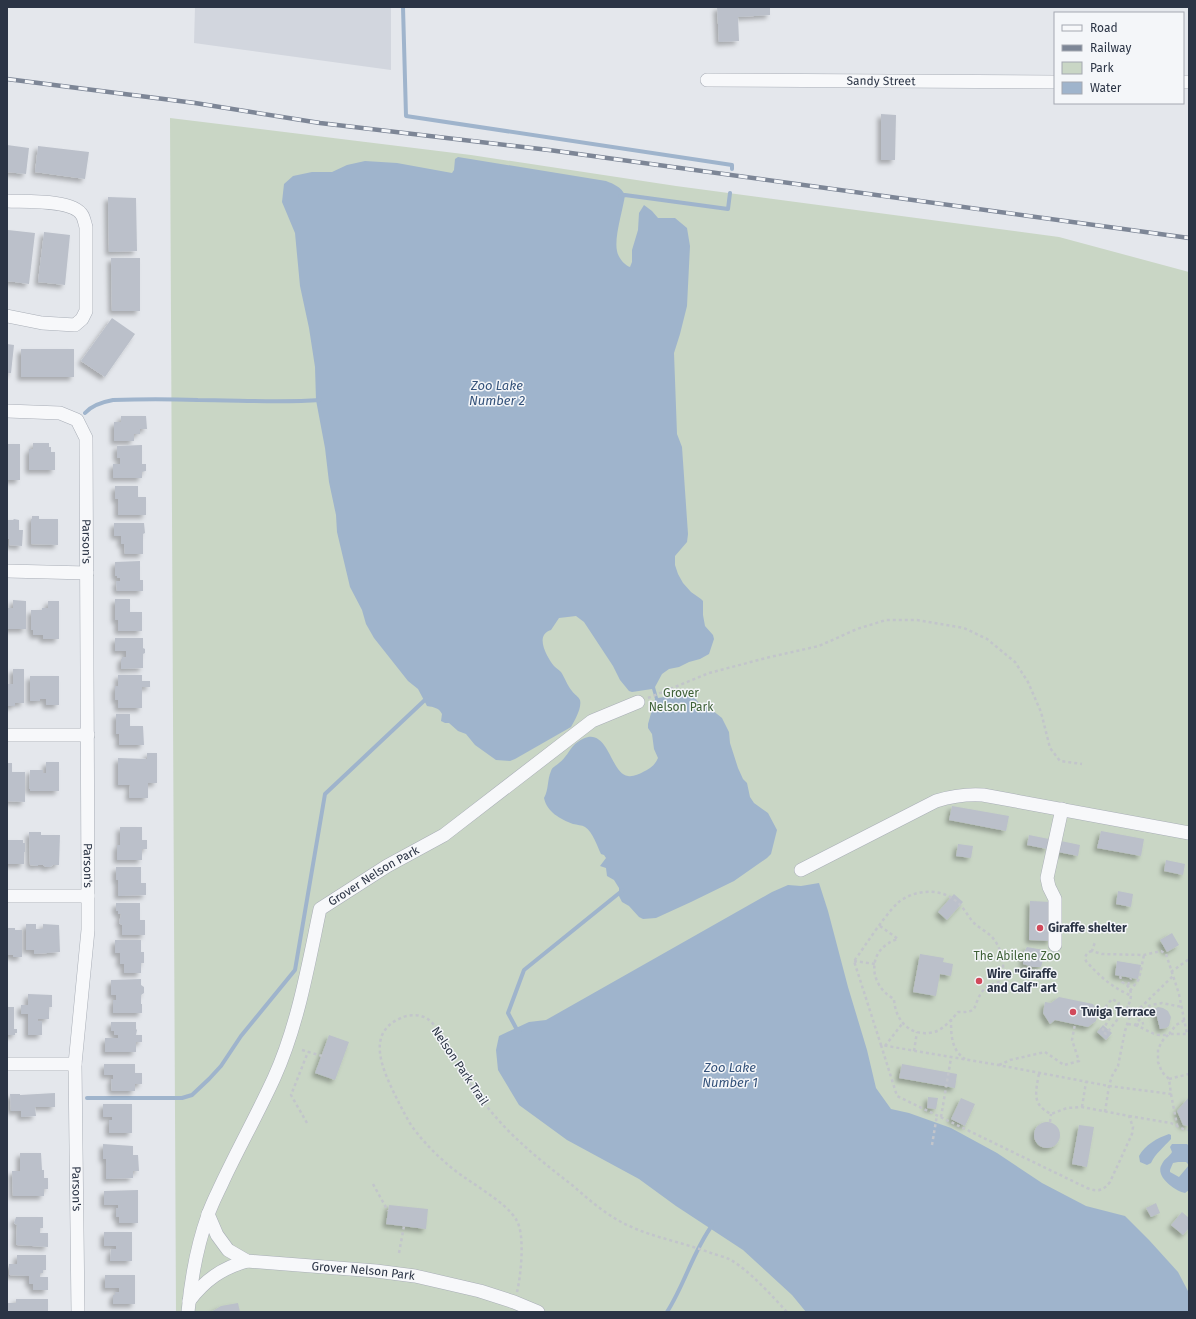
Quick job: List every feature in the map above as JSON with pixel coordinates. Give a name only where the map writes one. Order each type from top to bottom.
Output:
[{"type":"street","name":"Sandy Street","points":[[707,80],[1054,82]]},
{"type":"street","points":[[7,201],[61,204],[76,209],[82,215],[86,227],[86,311],[82,319],[76,325],[42,323],[7,316]]},
{"type":"street","name":"Parson's","points":[[7,411],[60,412],[77,420],[86,438],[88,930],[75,1064],[78,1312]]},
{"type":"street","points":[[7,571],[87,573]]},
{"type":"street","name":"Grover Nelson Park","points":[[188,1306],[191,1280],[198,1248],[208,1214],[274,1078],[288,1044],[298,1010],[320,909],[387,866],[444,835],[592,721],[642,701]]},
{"type":"street","points":[[7,735],[88,735]]},
{"type":"street","points":[[801,870],[936,801],[967,794],[983,795],[1189,833]]},
{"type":"street","points":[[1055,945],[1055,899],[1049,887],[1048,878],[1062,809]]},
{"type":"street","points":[[7,896],[88,896]]},
{"type":"street","points":[[7,1064],[75,1064]]},
{"type":"street","name":"Grover Nelson Park","points":[[208,1214],[217,1235],[228,1250],[247,1261],[376,1271],[415,1276],[469,1288],[514,1302],[538,1312]]},
{"type":"street","points":[[188,1306],[199,1287],[233,1265],[247,1261]]},
{"type":"path","points":[[642,701],[709,673],[819,646],[857,629],[886,620],[917,620],[964,628],[987,639],[1014,662],[1028,682],[1041,712],[1050,748],[1060,761],[1082,764]]},
{"type":"path","points":[[854,961],[897,902],[912,895],[932,892],[950,896],[956,900],[963,907],[970,920],[992,936],[1001,955],[1004,966],[1001,981],[987,987],[981,993],[976,1007],[969,1012],[958,1012],[940,1030],[933,1032],[917,1032],[902,1024],[896,1013],[894,999],[885,993],[875,977],[875,964],[877,956],[889,942],[898,940],[880,926]]},
{"type":"path","points":[[1092,951],[1095,942]]},
{"type":"path","points":[[1128,1024],[1143,1028],[1154,1035],[1163,1036],[1169,1034],[1188,1034],[1179,994],[1166,954],[1161,951],[1144,955],[1102,954],[1092,951],[1088,952],[1085,958],[1086,962],[1106,981],[1130,995]]},
{"type":"path","points":[[1130,991],[1140,979],[1144,955]]},
{"type":"path","points":[[1171,972],[1189,959]]},
{"type":"path","points":[[854,961],[875,964]]},
{"type":"path","points":[[854,961],[897,1096],[1087,1188],[1099,1191],[1105,1188],[1110,1182],[1132,1134],[1133,1127],[1129,1116]]},
{"type":"path","points":[[1131,1012],[1139,1009],[1173,975]]},
{"type":"path","points":[[1120,976],[1122,982],[1128,985]]},
{"type":"path","points":[[1097,1015],[1099,1015],[1112,999],[1119,1004],[1102,1031],[1106,1034],[1128,1006],[1130,991],[1128,985],[1131,978]]},
{"type":"path","points":[[1135,1025],[1151,1004],[1162,1003],[1182,1007]]},
{"type":"path","points":[[1105,1112],[1109,1086],[1112,1076],[1118,1066],[1131,1012],[1128,1006]]},
{"type":"path","name":"Nelson Park Trail","points":[[514,1302],[519,1283],[521,1261],[520,1234],[517,1220],[499,1202],[447,1165],[426,1144],[410,1123],[383,1069],[379,1049],[381,1039],[388,1026],[402,1017],[410,1015],[428,1018],[443,1038],[468,1080],[502,1123],[528,1149],[610,1216],[636,1228],[730,1260],[747,1272],[787,1312]]},
{"type":"path","points":[[951,1019],[954,1047],[960,1056],[967,1061]]},
{"type":"path","points":[[1177,1125],[1168,1079],[1162,1072],[1158,1062],[1158,1049],[1163,1040],[1176,1025],[1184,1020]]},
{"type":"path","points":[[1135,1025],[1144,1023]]},
{"type":"path","points":[[885,1046],[902,1024]]},
{"type":"path","points":[[998,1065],[1010,1060],[1045,1052],[1064,1065],[1079,1061],[1072,1040],[1075,1024]]},
{"type":"path","points":[[914,1051],[917,1032]]},
{"type":"path","points":[[881,1046],[998,1065],[1109,1086],[1171,1094]]},
{"type":"path","points":[[302,1050],[322,1056]]},
{"type":"path","points":[[307,1123],[291,1095],[308,1052]]},
{"type":"path","points":[[941,1117],[951,1058]]},
{"type":"path","points":[[1039,1073],[1036,1101],[1039,1106],[1051,1114]]},
{"type":"path","points":[[1168,1079],[1189,1074]]},
{"type":"path","points":[[1082,1107],[1086,1082]]},
{"type":"path","points":[[1051,1114],[1066,1108],[1082,1107],[1171,1122],[1183,1129],[1189,1130]]},
{"type":"path","points":[[1050,1122],[1051,1114]]},
{"type":"path","points":[[932,1145],[937,1115]]},
{"type":"path","points":[[373,1184],[388,1211]]},
{"type":"path","points":[[400,1253],[404,1226]]},
{"type":"shaded area","points":[[195,7],[391,7],[391,70],[194,43]]},
{"type":"green space","name":"Grover Nelson Park","points":[[170,118],[471,155],[676,186],[1059,237],[1189,272],[1189,1312],[176,1312]]},
{"type":"water","name":"Zoo Lake Number 2","points":[[458,157],[606,181],[617,186],[625,195],[616,245],[619,256],[630,267],[632,262],[632,250],[638,230],[639,213],[644,205],[658,218],[675,218],[687,228],[690,246],[687,306],[674,353],[677,434],[682,447],[688,534],[687,542],[675,556],[675,565],[683,583],[691,592],[703,601],[705,626],[713,635],[714,639],[709,654],[679,667],[669,669],[662,674],[655,687],[658,698],[690,693],[702,706],[708,707],[722,718],[729,732],[730,743],[738,768],[743,779],[747,783],[750,797],[754,803],[768,813],[777,830],[771,854],[767,858],[734,881],[656,918],[643,919],[639,917],[629,906],[622,902],[619,896],[619,888],[614,880],[607,876],[606,868],[600,866],[606,858],[601,854],[588,829],[584,826],[573,824],[559,817],[551,811],[544,798],[552,768],[564,759],[575,744],[586,738],[595,737],[601,742],[607,749],[616,766],[622,773],[628,776],[640,774],[654,765],[658,758],[654,749],[652,734],[648,728],[655,699],[652,689],[632,692],[629,691],[620,680],[613,666],[584,622],[576,616],[559,618],[551,630],[543,636],[545,652],[554,666],[561,672],[570,689],[580,700],[578,714],[571,727],[515,759],[510,761],[496,760],[475,745],[466,734],[458,731],[449,723],[441,721],[442,714],[438,709],[427,706],[418,689],[408,681],[374,638],[366,624],[362,610],[350,587],[337,532],[336,515],[329,482],[325,448],[316,400],[315,367],[309,328],[300,286],[295,233],[282,202],[284,184],[293,176],[312,172],[332,172],[347,165],[365,161],[397,163],[452,173],[454,170],[455,159]]},
{"type":"water","name":"Zoo Lake Number 1","points":[[819,883],[867,1050],[876,1088],[891,1109],[909,1113],[951,1128],[997,1153],[1042,1183],[1086,1206],[1125,1216],[1178,1272],[1189,1293],[1189,1312],[806,1312],[792,1295],[743,1250],[676,1206],[639,1179],[567,1140],[519,1105],[498,1070],[496,1050],[499,1036],[529,1022],[546,1020],[772,892],[788,885],[801,886]]},
{"type":"water","points":[[1169,1134],[1171,1135],[1171,1139],[1151,1163],[1147,1165],[1140,1162],[1139,1156],[1148,1145]]},
{"type":"water","points":[[1172,1144],[1187,1144],[1189,1146],[1189,1165],[1189,1190],[1185,1193],[1171,1186],[1163,1178],[1161,1173],[1160,1169],[1163,1162],[1172,1152],[1170,1147]],"holes":[[[1186,1162],[1189,1165],[1179,1177],[1170,1172],[1173,1163]]]},
{"type":"building","points":[[717,7],[770,7],[770,15],[738,17],[739,41],[719,42]]},
{"type":"building","points":[[881,114],[896,115],[895,160],[881,160]]},
{"type":"building","points":[[7,145],[29,148],[26,174],[7,172]]},
{"type":"building","points":[[38,146],[89,152],[85,179],[35,172]]},
{"type":"building","points":[[108,197],[136,198],[137,251],[109,252]]},
{"type":"building","points":[[8,230],[35,233],[29,284],[7,281]]},
{"type":"building","points":[[44,232],[70,235],[65,285],[38,282]]},
{"type":"building","points":[[111,258],[140,258],[140,311],[112,311]]},
{"type":"building","points":[[112,318],[135,334],[105,377],[81,361]]},
{"type":"building","points":[[7,344],[14,345],[11,373],[7,373]]},
{"type":"building","points":[[21,349],[74,349],[74,377],[21,377]]},
{"type":"building","points":[[121,416],[146,416],[147,429],[140,429],[140,434],[134,434],[134,441],[114,441],[114,422],[121,422]]},
{"type":"building","points":[[33,443],[49,443],[51,452],[55,452],[55,470],[29,470],[29,449],[33,449]]},
{"type":"building","points":[[7,444],[20,444],[20,480],[7,480]]},
{"type":"building","points":[[142,445],[142,464],[146,464],[146,471],[142,472],[142,478],[113,478],[113,464],[120,464],[120,458],[117,458],[117,446]]},
{"type":"building","points":[[115,486],[138,486],[138,497],[146,497],[146,515],[118,515],[118,499],[115,499]]},
{"type":"building","points":[[32,516],[39,516],[39,519],[58,519],[58,545],[31,544]]},
{"type":"building","points":[[7,520],[19,520],[19,530],[23,530],[22,546],[9,545],[9,539],[7,539]]},
{"type":"building","points":[[114,523],[144,523],[145,533],[143,534],[143,554],[125,554],[124,544],[121,544],[121,536],[114,536]]},
{"type":"building","points":[[140,561],[140,580],[143,580],[143,591],[117,591],[116,581],[120,581],[120,578],[115,576],[115,562]]},
{"type":"building","points":[[115,599],[130,599],[130,612],[142,612],[142,631],[118,631],[118,620],[115,620]]},
{"type":"building","points":[[13,600],[26,601],[26,629],[7,629],[7,608],[13,608]]},
{"type":"building","points":[[48,601],[59,601],[59,639],[43,639],[43,635],[33,635],[33,630],[31,630],[31,610],[42,610],[42,608],[48,608]]},
{"type":"building","points":[[115,638],[143,638],[143,648],[145,649],[145,653],[143,654],[143,668],[121,669],[121,659],[122,657],[126,657],[126,651],[115,651]]},
{"type":"building","points":[[13,669],[24,669],[24,703],[15,703],[15,706],[7,706],[7,684],[13,684]]},
{"type":"building","points":[[118,675],[142,675],[142,681],[150,681],[150,687],[142,687],[142,708],[118,708],[118,700],[115,700],[115,686],[118,686]]},
{"type":"building","points":[[30,676],[59,676],[59,705],[46,705],[46,699],[40,699],[40,701],[30,701]]},
{"type":"building","points":[[116,714],[130,714],[130,726],[143,726],[144,745],[119,745],[119,734],[116,734]]},
{"type":"building","points":[[147,753],[157,753],[157,783],[148,783],[148,798],[129,798],[130,785],[118,785],[118,758],[147,759]]},
{"type":"building","points":[[46,762],[59,762],[59,791],[30,791],[30,770],[43,770],[43,773],[46,773]]},
{"type":"building","points":[[7,763],[12,763],[12,772],[25,772],[25,802],[7,801]]},
{"type":"building","points":[[952,806],[1009,816],[1006,831],[949,820]]},
{"type":"building","points":[[120,827],[142,827],[142,840],[147,840],[147,849],[142,849],[142,860],[117,860],[117,845],[120,845]]},
{"type":"building","points":[[1101,831],[1144,839],[1141,856],[1097,848]]},
{"type":"building","points":[[29,832],[41,832],[41,835],[60,835],[59,865],[46,867],[43,865],[30,865]]},
{"type":"building","points":[[1029,835],[1049,839],[1047,849],[1027,845]]},
{"type":"building","points":[[7,840],[23,840],[23,843],[25,843],[24,864],[7,864]]},
{"type":"building","points":[[1061,841],[1080,845],[1078,856],[1058,852]]},
{"type":"building","points":[[958,844],[973,846],[971,858],[956,856]]},
{"type":"building","points":[[1166,860],[1185,864],[1183,875],[1164,871]]},
{"type":"building","points":[[116,867],[141,867],[141,883],[146,883],[146,895],[118,896]]},
{"type":"building","points":[[1118,891],[1133,894],[1131,907],[1116,904]]},
{"type":"building","points":[[954,894],[963,902],[947,920],[938,912]]},
{"type":"building","name":"Giraffe shelter","points":[[1030,901],[1052,902],[1051,941],[1029,940]]},
{"type":"building","points":[[116,903],[140,903],[140,920],[145,920],[145,935],[122,935],[122,925],[119,923],[121,914],[118,914],[118,911],[116,911]]},
{"type":"building","points":[[26,924],[36,924],[36,929],[43,929],[43,924],[59,925],[60,952],[34,954],[34,950],[26,950]]},
{"type":"building","points":[[7,928],[22,930],[22,957],[7,955]]},
{"type":"building","points":[[1172,933],[1179,945],[1167,952],[1160,940]]},
{"type":"building","points":[[115,940],[141,940],[141,952],[144,952],[144,963],[141,963],[141,973],[124,973],[124,964],[120,964],[120,953],[115,953]]},
{"type":"building","points":[[1027,947],[1044,950],[1041,967],[1033,967],[1023,964],[1024,952]]},
{"type":"building","points":[[920,954],[944,958],[943,962],[953,964],[951,976],[940,974],[936,996],[913,992]]},
{"type":"building","points":[[1117,961],[1141,965],[1138,979],[1115,975]]},
{"type":"building","points":[[141,979],[141,985],[144,987],[144,993],[141,995],[142,1013],[113,1013],[113,1000],[116,1000],[116,995],[111,995],[111,980]]},
{"type":"building","points":[[28,994],[52,995],[52,1007],[49,1007],[49,1019],[38,1019],[38,1021],[42,1021],[42,1035],[28,1035],[28,1014],[21,1014],[21,1005],[28,1005]]},
{"type":"building","name":"Twiga Terrace","points":[[1059,997],[1093,1004],[1098,1012],[1096,1021],[1088,1027],[1055,1020],[1050,1024],[1043,1013],[1045,1002],[1051,1003]]},
{"type":"building","points":[[7,1007],[14,1007],[14,1029],[17,1029],[17,1033],[15,1033],[15,1035],[7,1035]]},
{"type":"building","points":[[1158,1007],[1168,1011],[1171,1017],[1169,1026],[1166,1028],[1160,1029],[1155,1009]]},
{"type":"building","points":[[111,1022],[136,1022],[136,1035],[142,1035],[142,1042],[136,1042],[136,1052],[105,1052],[105,1038],[118,1038],[118,1035],[114,1035],[114,1031],[111,1031]]},
{"type":"building","points":[[1103,1025],[1112,1033],[1106,1040],[1097,1032]]},
{"type":"building","points":[[329,1035],[349,1042],[335,1080],[315,1073]]},
{"type":"building","points":[[104,1064],[135,1064],[135,1073],[142,1073],[142,1084],[135,1084],[135,1091],[112,1091],[111,1079],[113,1079],[113,1075],[104,1075]]},
{"type":"building","points":[[902,1064],[957,1074],[955,1088],[899,1078]]},
{"type":"building","points":[[55,1093],[55,1107],[35,1107],[36,1116],[21,1117],[21,1111],[11,1111],[10,1094],[20,1095]]},
{"type":"building","points":[[928,1097],[938,1098],[936,1109],[927,1108]]},
{"type":"building","points":[[1189,1097],[1189,1126],[1183,1125],[1177,1111]]},
{"type":"building","points":[[961,1098],[975,1104],[965,1126],[951,1119]]},
{"type":"building","points":[[103,1104],[132,1104],[132,1133],[109,1133],[109,1120],[112,1120],[112,1117],[103,1117]]},
{"type":"building","points":[[1047,1122],[1056,1126],[1060,1135],[1056,1144],[1047,1148],[1038,1144],[1034,1135],[1038,1126]]},
{"type":"building","points":[[1079,1125],[1094,1127],[1087,1167],[1072,1164]]},
{"type":"building","points":[[103,1144],[133,1146],[133,1155],[138,1155],[139,1171],[133,1171],[133,1178],[106,1179],[106,1159],[103,1159]]},
{"type":"building","points":[[20,1153],[41,1153],[44,1178],[48,1178],[48,1189],[44,1189],[44,1196],[13,1196],[12,1171],[20,1171]]},
{"type":"building","points":[[138,1190],[138,1223],[119,1223],[119,1217],[116,1217],[116,1208],[118,1208],[118,1205],[104,1205],[104,1191]]},
{"type":"building","points":[[1156,1203],[1160,1213],[1151,1217],[1146,1208]]},
{"type":"building","points":[[389,1205],[428,1209],[426,1229],[386,1224]]},
{"type":"building","points":[[1182,1212],[1189,1218],[1189,1228],[1183,1235],[1171,1225]]},
{"type":"building","points":[[16,1217],[43,1217],[43,1228],[40,1228],[40,1233],[48,1233],[48,1247],[17,1245],[17,1225],[14,1223]]},
{"type":"building","points":[[104,1232],[132,1232],[132,1261],[110,1261],[111,1249],[116,1249],[116,1246],[104,1246]]},
{"type":"building","points":[[17,1255],[46,1255],[46,1270],[43,1270],[43,1273],[40,1273],[40,1277],[48,1277],[48,1290],[33,1290],[33,1284],[29,1284],[29,1276],[9,1275],[9,1264],[17,1264]]},
{"type":"building","points":[[105,1275],[135,1275],[135,1304],[113,1304],[113,1295],[115,1295],[115,1292],[119,1292],[119,1288],[105,1288]]},
{"type":"building","points":[[16,1299],[48,1299],[48,1312],[8,1312],[8,1303],[16,1303]]},
{"type":"building","points":[[238,1303],[240,1312],[211,1312],[221,1306]]},
{"type":"waterway","points":[[403,7],[406,116],[732,165],[732,169]]},
{"type":"waterway","points":[[620,196],[625,195],[728,209],[730,193]]},
{"type":"waterway","points":[[85,413],[98,404],[113,400],[320,400]]},
{"type":"waterway","points":[[87,1098],[182,1098],[192,1095],[221,1066],[241,1036],[295,970],[325,794],[427,698]]},
{"type":"waterway","points":[[520,1032],[516,1028],[508,1013],[524,970],[623,890]]},
{"type":"waterway","points":[[667,1312],[679,1290],[694,1256],[713,1224]]},
{"type":"railway","points":[[7,79],[195,103],[320,123],[549,150],[1189,238]]},
{"type":"place","name":"Giraffe shelter","points":[[1040,928]]},
{"type":"place","name":"Wire \"Giraffe and Calf\" art","points":[[979,981]]},
{"type":"place","name":"Twiga Terrace","points":[[1073,1012]]},
{"type":"park label","name":"The Abilene Zoo","points":[[1017,956]]}]
